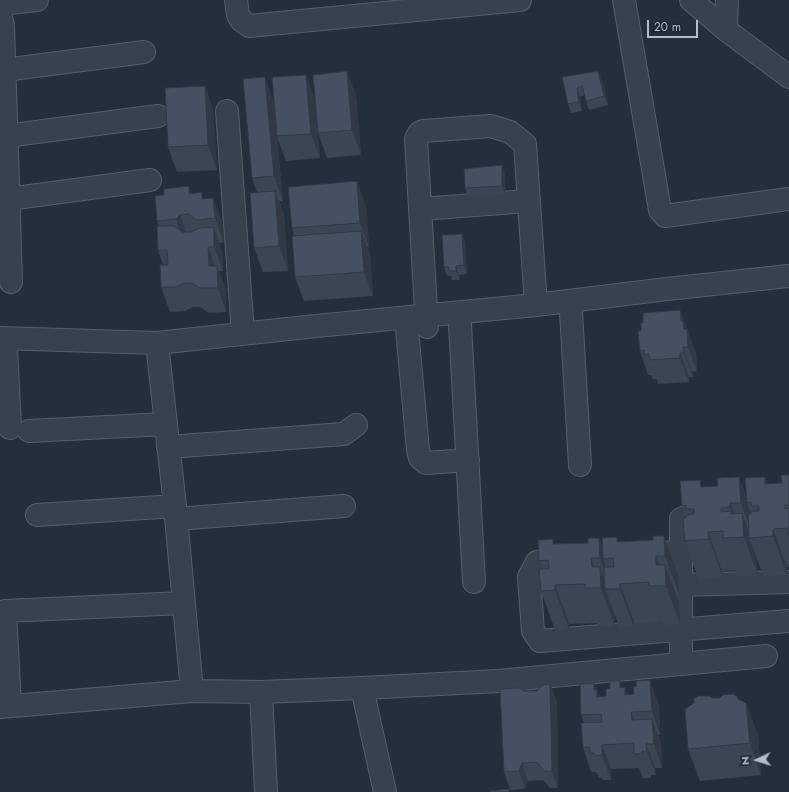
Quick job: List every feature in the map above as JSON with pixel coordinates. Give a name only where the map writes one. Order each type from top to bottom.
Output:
[{"type":"street","points":[[0,4],[37,0]]},
{"type":"street","points":[[236,0],[238,15],[242,21],[249,26],[520,0]]},
{"type":"street","points":[[624,0],[660,210],[665,216],[789,199]]},
{"type":"street","points":[[691,0],[726,30],[789,77]]},
{"type":"street","points":[[726,30],[727,0]]},
{"type":"street","points":[[0,13],[3,26],[11,282]]},
{"type":"street","points":[[4,70],[144,52]]},
{"type":"street","points":[[227,111],[244,334]]},
{"type":"street","points":[[6,136],[158,116]]},
{"type":"street","points":[[468,460],[426,463],[420,458],[418,450],[420,209],[416,139],[419,133],[423,131],[491,126],[510,132],[525,144],[536,305]]},
{"type":"street","points":[[8,199],[150,180]]},
{"type":"street","points":[[420,209],[529,201]]},
{"type":"street","points":[[166,424],[19,429],[2,344],[158,348],[420,324],[536,305],[789,276]]},
{"type":"street","points":[[158,348],[244,334],[420,324],[460,324],[789,290]]},
{"type":"street","points":[[571,312],[580,465]]},
{"type":"street","points":[[460,324],[474,582]]},
{"type":"street","points":[[158,348],[192,691]]},
{"type":"street","points":[[168,447],[344,434],[356,425]]},
{"type":"street","points":[[37,516],[344,506]]},
{"type":"street","points":[[681,664],[681,519],[700,510],[737,508]]},
{"type":"street","points":[[621,555],[681,552]]},
{"type":"street","points":[[590,557],[553,559],[537,562],[530,576],[533,631],[540,641],[789,621]]},
{"type":"street","points":[[681,584],[789,582]]},
{"type":"street","points":[[183,603],[5,611],[5,706],[192,691],[261,692],[499,681],[766,656]]},
{"type":"street","points":[[362,688],[385,792]]},
{"type":"street","points":[[261,692],[266,792]]},
{"type":"building","points":[[347,71],[352,130],[318,133],[313,75]]},
{"type":"building","points":[[598,71],[604,96],[586,101],[582,86],[577,88],[579,102],[568,104],[562,77]]},
{"type":"building","points":[[306,75],[311,134],[277,136],[272,77]]},
{"type":"building","points":[[265,77],[274,176],[252,178],[243,79]]},
{"type":"building","points":[[205,86],[208,145],[168,147],[165,88]]},
{"type":"building","points":[[502,165],[502,186],[465,188],[464,169]]},
{"type":"building","points":[[357,181],[360,223],[292,228],[288,187]]},
{"type":"building","points":[[189,186],[189,194],[202,192],[202,199],[213,198],[215,218],[196,220],[189,214],[180,215],[176,219],[157,221],[155,196],[164,195],[164,189]]},
{"type":"building","points":[[275,191],[279,246],[254,248],[250,193]]},
{"type":"building","points":[[157,226],[174,226],[182,232],[191,232],[200,228],[214,227],[214,247],[208,247],[209,266],[217,266],[218,288],[200,288],[192,283],[184,283],[176,287],[161,287],[160,265],[168,265],[167,250],[158,250]]},
{"type":"building","points":[[361,231],[364,272],[295,277],[292,236]]},
{"type":"building","points":[[462,234],[464,265],[456,266],[456,271],[449,271],[449,267],[444,267],[442,235]]},
{"type":"building","points":[[680,310],[681,321],[683,321],[684,329],[687,329],[688,347],[683,347],[684,353],[680,353],[680,358],[650,360],[649,354],[644,355],[644,350],[640,351],[638,331],[641,331],[643,313]]},
{"type":"building","points":[[781,475],[789,475],[789,505],[785,505],[785,509],[789,508],[789,535],[787,528],[773,529],[773,536],[749,538],[748,514],[751,514],[751,511],[759,511],[759,506],[751,506],[751,502],[747,503],[745,478],[765,477],[765,484],[782,483]]},
{"type":"building","points":[[739,477],[741,503],[730,503],[730,507],[721,508],[721,512],[731,511],[731,514],[742,513],[744,537],[723,538],[723,531],[708,532],[709,539],[685,541],[683,518],[687,517],[687,515],[694,514],[694,509],[686,509],[686,505],[682,506],[680,481],[700,480],[701,487],[718,486],[717,478]]},
{"type":"building","points":[[653,536],[664,536],[665,556],[656,556],[656,565],[665,565],[666,586],[649,586],[649,582],[620,584],[620,589],[605,589],[604,567],[614,567],[613,558],[603,559],[602,538],[617,537],[617,542],[653,540]]},
{"type":"building","points":[[588,538],[599,538],[600,558],[591,558],[592,567],[600,567],[601,588],[585,588],[585,584],[555,585],[555,590],[541,591],[539,569],[549,569],[548,560],[539,561],[538,540],[553,539],[553,544],[588,543]]},
{"type":"building","points":[[650,680],[652,711],[631,712],[632,720],[652,719],[654,744],[646,744],[647,751],[634,754],[634,743],[602,745],[602,755],[594,756],[594,753],[590,753],[590,747],[583,747],[581,723],[602,722],[601,714],[581,715],[580,684],[594,683],[594,690],[597,690],[597,697],[606,696],[606,689],[610,688],[610,681],[620,681],[620,688],[625,687],[625,695],[634,694],[633,687],[636,687],[636,681]]},
{"type":"building","points":[[550,684],[552,771],[544,771],[537,762],[522,763],[519,771],[504,772],[500,689],[519,688],[525,691],[537,691],[542,685]]},
{"type":"building","points":[[733,694],[737,696],[738,699],[746,703],[750,743],[688,749],[685,709],[694,703],[694,699],[698,696],[720,698],[723,695]]},
{"type":"building","points":[[509,789],[509,792],[490,792],[490,791]]}]
